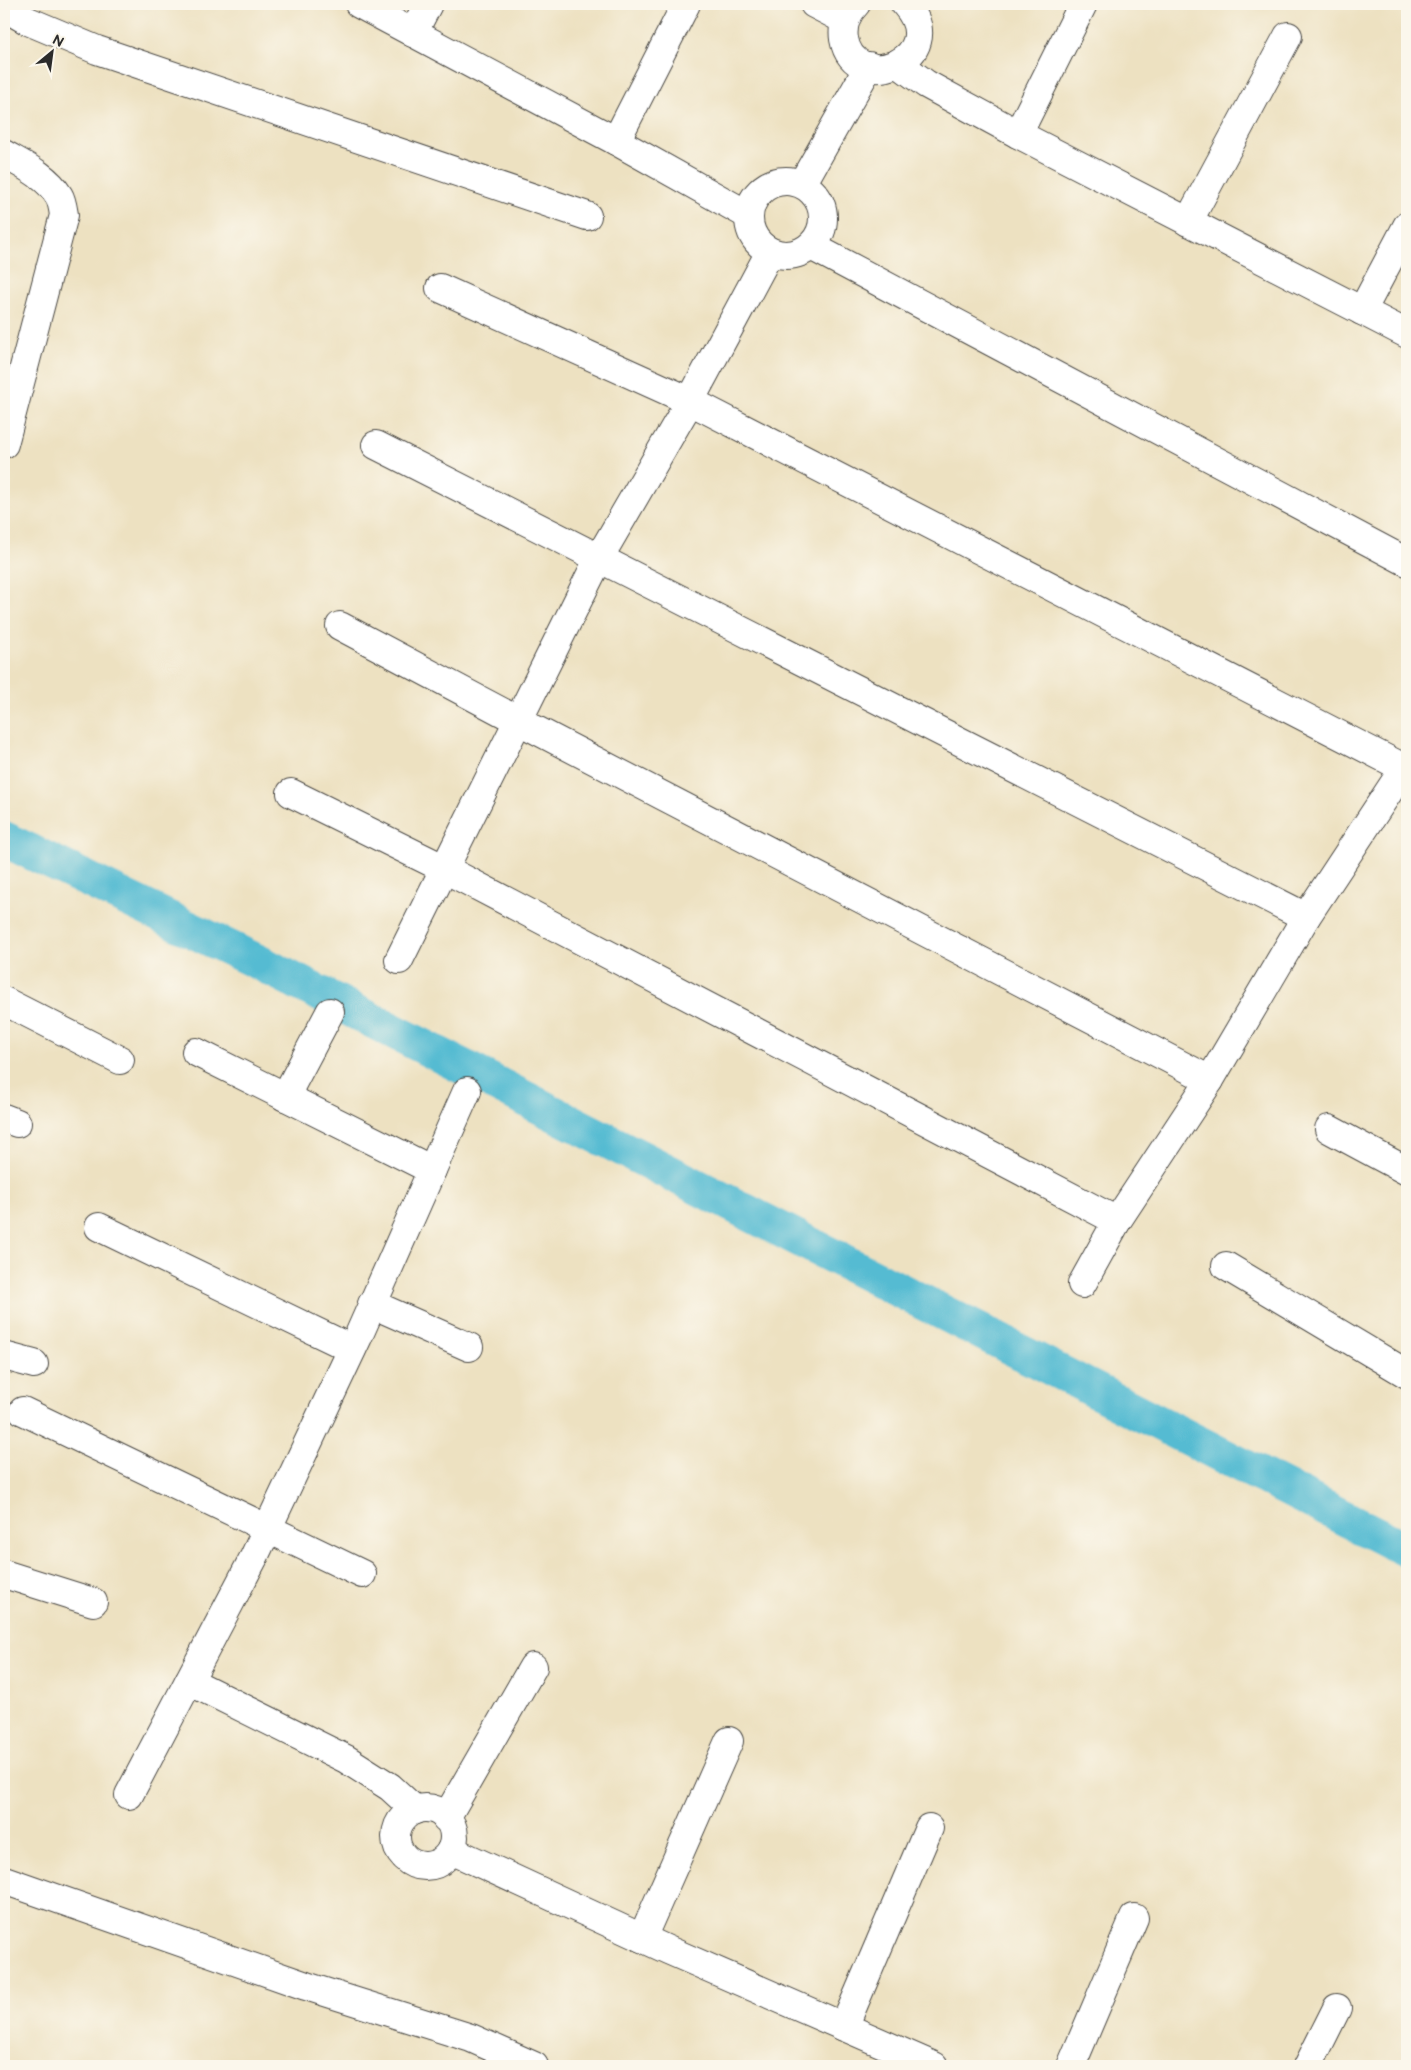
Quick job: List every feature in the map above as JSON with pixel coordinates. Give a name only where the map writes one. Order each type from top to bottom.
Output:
[{"type":"street","points":[[359,4],[616,141],[748,215]]},
{"type":"street","points":[[413,33],[428,4]]},
{"type":"street","points":[[616,141],[686,4]]},
{"type":"street","points":[[814,4],[850,12],[843,31],[845,43],[850,53],[858,61],[879,69],[899,64],[911,53],[916,43],[918,32],[916,21],[905,4]]},
{"type":"street","points":[[1018,134],[1083,4]]},
{"type":"street","points":[[4,7],[28,21],[96,50],[587,216]]},
{"type":"street","points":[[1188,222],[1288,36]]},
{"type":"street","points":[[899,64],[926,84],[1018,134],[1407,334]]},
{"type":"street","points":[[802,184],[868,66]]},
{"type":"street","points":[[4,154],[47,182],[60,197],[64,215],[4,444]]},
{"type":"street","points":[[788,180],[802,184],[814,193],[822,206],[824,220],[820,235],[811,246],[799,254],[784,256],[770,252],[758,242],[750,230],[748,215],[752,201],[761,189],[774,182],[788,180]]},
{"type":"street","points":[[1362,311],[1407,226]]},
{"type":"street","points":[[811,246],[1407,562]]},
{"type":"street","points":[[399,960],[443,868],[599,558],[690,400],[770,252]]},
{"type":"street","points":[[440,288],[690,400],[1406,766],[1306,916],[1210,1080],[1116,1221],[1082,1284]]},
{"type":"street","points":[[376,445],[1306,916]]},
{"type":"street","points":[[340,626],[1210,1080]]},
{"type":"street","points":[[291,793],[443,868],[1116,1221]]},
{"type":"street","points":[[4,1001],[120,1060]]},
{"type":"street","points":[[285,1097],[330,1012]]},
{"type":"street","points":[[196,1052],[432,1170]]},
{"type":"street","points":[[129,1795],[267,1530],[352,1349],[467,1091]]},
{"type":"street","points":[[1329,1129],[1407,1171]]},
{"type":"street","points":[[99,1227],[352,1349]]},
{"type":"street","points":[[1226,1266],[1407,1374]]},
{"type":"street","points":[[372,1304],[469,1347]]},
{"type":"street","points":[[4,1356],[34,1364]]},
{"type":"street","points":[[23,1411],[267,1530],[362,1574]]},
{"type":"street","points":[[4,1574],[93,1602]]},
{"type":"street","points":[[446,1818],[533,1666]]},
{"type":"street","points":[[189,1682],[346,1759],[390,1787],[415,1810]]},
{"type":"street","points":[[642,1938],[729,1741]]},
{"type":"street","points":[[426,1808],[437,1811],[446,1818],[452,1827],[454,1838],[451,1850],[435,1864],[424,1866],[413,1863],[403,1857],[397,1847],[396,1836],[399,1825],[405,1816],[415,1810],[426,1808]]},
{"type":"street","points":[[844,2027],[929,1828]]},
{"type":"street","points":[[451,1850],[642,1938],[934,2066]]},
{"type":"street","points":[[4,1880],[306,1986],[471,2038],[534,2066]]},
{"type":"street","points":[[1071,2066],[1134,1918]]},
{"type":"street","points":[[1308,2066],[1337,2008]]},
{"type":"waterway","points":[[4,839],[262,964],[1407,1550]]}]
